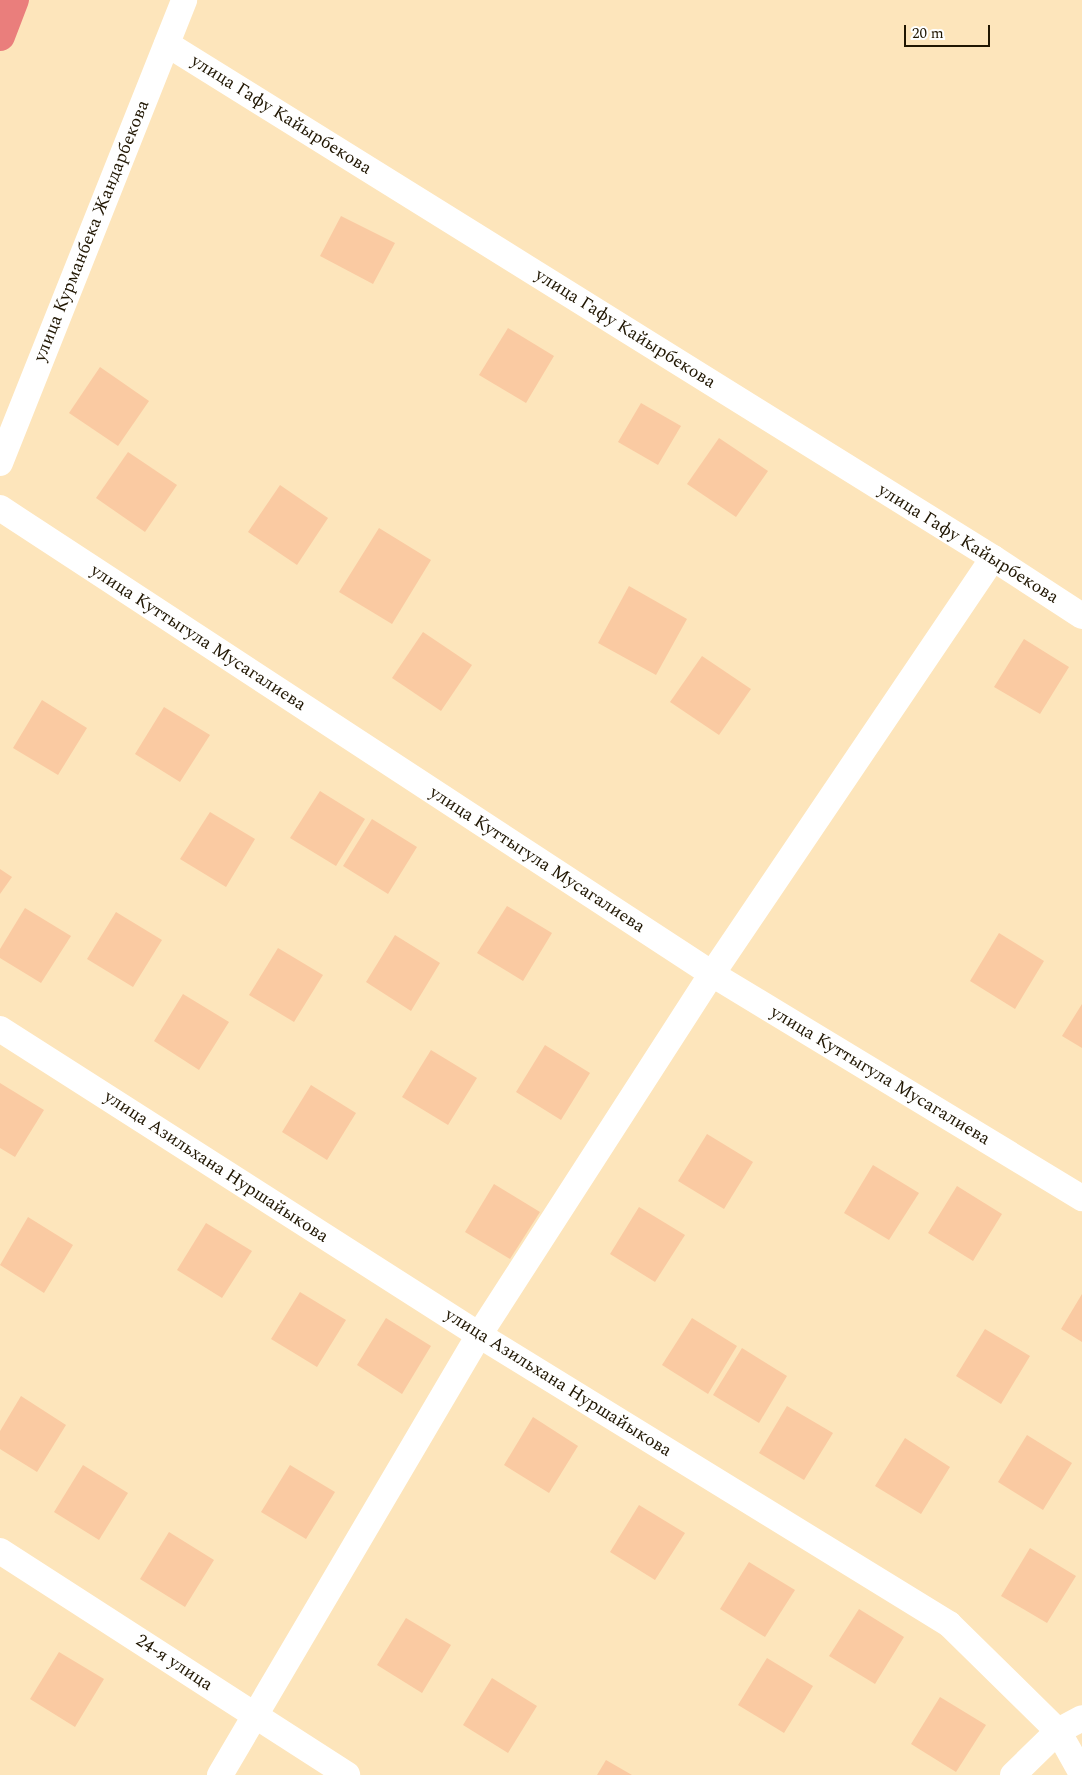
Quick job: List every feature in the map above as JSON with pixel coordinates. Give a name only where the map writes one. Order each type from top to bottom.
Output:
[{"type":"street","name":"улица Курманбека Жандарбекова","points":[[0,463],[184,0]]},
{"type":"street","name":"улица Гафу Кайырбекова","points":[[167,44],[993,558],[1082,616]]},
{"type":"street","name":"улица Куттыгула Мусагалиева","points":[[0,508],[712,974],[1082,1198]]},
{"type":"street","points":[[220,1775],[479,1336],[712,974],[993,558]]},
{"type":"street","name":"улица Азильхана Нуршайыкова","points":[[0,1029],[479,1336],[949,1624],[1058,1731],[1082,1774]]},
{"type":"street","name":"24-я улица","points":[[0,1551],[347,1775]]},
{"type":"street","points":[[1013,1775],[1058,1731],[1082,1718]]},
{"type":"building","points":[[341,216],[395,243],[373,284],[320,256]]},
{"type":"building","points":[[508,328],[554,356],[526,403],[479,375]]},
{"type":"building","points":[[100,367],[149,401],[118,446],[69,413]]},
{"type":"building","points":[[641,403],[681,426],[658,465],[618,442]]},
{"type":"building","points":[[719,438],[768,471],[736,517],[687,484]]},
{"type":"building","points":[[128,452],[177,485],[145,532],[96,498]]},
{"type":"building","points":[[280,485],[328,518],[297,565],[248,532]]},
{"type":"building","points":[[379,528],[431,560],[392,624],[339,592]]},
{"type":"building","points":[[629,586],[687,619],[656,675],[598,643]]},
{"type":"building","points":[[423,632],[472,665],[441,711],[392,678]]},
{"type":"building","points":[[1024,639],[1069,667],[1040,714],[994,687]]},
{"type":"building","points":[[702,656],[751,689],[719,735],[670,702]]},
{"type":"building","points":[[42,700],[87,728],[58,775],[13,748]]},
{"type":"building","points":[[164,707],[210,735],[180,782],[135,754]]},
{"type":"building","points":[[320,791],[365,819],[336,866],[290,838]]},
{"type":"building","points":[[210,812],[255,839],[226,887],[180,859]]},
{"type":"building","points":[[372,819],[417,847],[388,894],[343,866]]},
{"type":"building","points":[[0,869],[12,877],[0,894]]},
{"type":"building","points":[[507,906],[552,933],[523,981],[477,953]]},
{"type":"building","points":[[25,908],[71,936],[41,983],[0,958],[0,949]]},
{"type":"building","points":[[116,912],[162,940],[133,987],[87,959]]},
{"type":"building","points":[[999,933],[1044,961],[1015,1009],[970,981]]},
{"type":"building","points":[[395,935],[440,963],[411,1011],[366,982]]},
{"type":"building","points":[[278,948],[323,975],[294,1022],[249,995]]},
{"type":"building","points":[[183,994],[229,1022],[199,1070],[154,1041]]},
{"type":"building","points":[[1082,1004],[1082,1048],[1062,1036]]},
{"type":"building","points":[[545,1045],[590,1073],[561,1120],[516,1092]]},
{"type":"building","points":[[431,1050],[477,1078],[448,1125],[402,1097]]},
{"type":"building","points":[[0,1083],[44,1110],[15,1157],[0,1148]]},
{"type":"building","points":[[311,1085],[356,1113],[327,1160],[282,1132]]},
{"type":"building","points":[[707,1134],[753,1162],[724,1209],[678,1181]]},
{"type":"building","points":[[873,1165],[919,1193],[889,1240],[844,1213]]},
{"type":"building","points":[[494,1184],[540,1212],[510,1259],[465,1232]]},
{"type":"building","points":[[957,1186],[1002,1214],[973,1261],[928,1233]]},
{"type":"building","points":[[639,1207],[685,1235],[655,1282],[610,1254]]},
{"type":"building","points":[[28,1217],[73,1245],[44,1293],[0,1265]]},
{"type":"building","points":[[206,1223],[252,1251],[222,1298],[177,1270]]},
{"type":"building","points":[[300,1292],[346,1320],[317,1367],[271,1339]]},
{"type":"building","points":[[1082,1294],[1082,1342],[1061,1329]]},
{"type":"building","points":[[386,1318],[431,1346],[402,1394],[357,1365]]},
{"type":"building","points":[[692,1318],[737,1346],[708,1394],[662,1365]]},
{"type":"building","points":[[985,1329],[1030,1356],[1001,1404],[956,1376]]},
{"type":"building","points":[[742,1348],[787,1376],[759,1423],[713,1395]]},
{"type":"building","points":[[21,1396],[66,1425],[37,1472],[0,1449],[0,1431]]},
{"type":"building","points":[[787,1406],[833,1433],[804,1480],[759,1453]]},
{"type":"building","points":[[533,1417],[578,1446],[549,1493],[504,1465]]},
{"type":"building","points":[[1027,1435],[1072,1463],[1043,1510],[998,1482]]},
{"type":"building","points":[[905,1438],[950,1467],[921,1514],[875,1486]]},
{"type":"building","points":[[83,1465],[128,1493],[99,1540],[54,1512]]},
{"type":"building","points":[[290,1465],[335,1492],[306,1539],[261,1512]]},
{"type":"building","points":[[639,1505],[685,1533],[655,1580],[610,1552]]},
{"type":"building","points":[[169,1532],[214,1560],[185,1607],[140,1579]]},
{"type":"building","points":[[1030,1548],[1076,1576],[1047,1623],[1001,1596]]},
{"type":"building","points":[[749,1562],[795,1590],[765,1637],[720,1609]]},
{"type":"building","points":[[859,1609],[904,1637],[875,1684],[829,1656]]},
{"type":"building","points":[[406,1618],[451,1645],[422,1693],[377,1665]]},
{"type":"building","points":[[59,1652],[104,1679],[75,1727],[30,1699]]},
{"type":"building","points":[[767,1658],[813,1686],[784,1733],[738,1705]]},
{"type":"building","points":[[492,1678],[537,1706],[508,1753],[463,1725]]},
{"type":"building","points":[[940,1697],[986,1725],[956,1772],[911,1744]]},
{"type":"building","points":[[606,1760],[632,1775],[597,1775]]},
{"type":"waterway","points":[[0,36],[14,0]]}]
